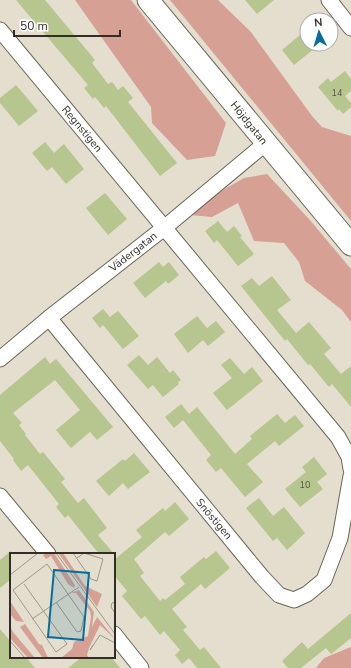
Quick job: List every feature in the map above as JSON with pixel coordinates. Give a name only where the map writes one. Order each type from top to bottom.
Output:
[{"type":"street","name":"Höjdgatan","points":[[148,0],[351,245]]},
{"type":"street","points":[[329,0],[351,28]]},
{"type":"street","name":"Regnstigen","points":[[0,30],[164,228]]},
{"type":"street","name":"Vädergatan","points":[[0,359],[49,318],[164,228],[266,143]]},
{"type":"street","points":[[164,228],[338,437],[348,457],[351,469]]},
{"type":"street","name":"Snöstigen","points":[[49,318],[262,577],[279,595],[294,600],[307,594],[324,580],[340,538],[351,476]]},
{"type":"street","points":[[0,496],[47,553]]},
{"type":"street","points":[[115,635],[141,668]]},
{"type":"shaded area","points":[[75,0],[131,0],[226,123],[215,156],[187,160],[152,123],[151,107]]},
{"type":"shaded area","points":[[170,0],[218,0],[251,32],[312,116],[322,127],[351,136],[351,221]]},
{"type":"shaded area","points":[[267,174],[309,219],[351,269],[351,322],[342,310],[305,281],[299,262],[284,243],[254,241],[238,203],[212,217],[190,215],[216,194],[244,178]]},
{"type":"shaded area","points":[[351,647],[351,668],[316,668],[324,658]]},
{"type":"building","points":[[16,0],[45,0],[95,60],[92,63],[108,84],[112,82],[118,90],[123,86],[133,98],[128,102],[177,163],[160,176],[106,106],[104,108],[95,97],[93,99],[84,88],[88,85]]},
{"type":"building","points":[[245,0],[274,0],[257,14]]},
{"type":"building","points":[[299,36],[299,52],[310,52],[294,65],[282,50]]},
{"type":"building","points":[[345,71],[351,79],[351,91],[345,96],[351,103],[351,107],[343,114],[339,109],[338,111],[318,87],[328,78],[331,82]]},
{"type":"building","points":[[16,85],[38,111],[19,126],[0,103],[0,98]]},
{"type":"building","points":[[45,142],[54,153],[64,144],[84,169],[66,184],[52,167],[47,171],[32,153]]},
{"type":"building","points":[[105,193],[127,219],[108,235],[86,208]]},
{"type":"building","points":[[218,221],[227,232],[234,226],[242,236],[240,237],[254,254],[238,266],[217,240],[214,243],[205,231]]},
{"type":"building","points":[[159,262],[163,267],[169,262],[179,275],[168,284],[166,281],[145,298],[133,283]]},
{"type":"building","points":[[272,276],[291,300],[277,310],[296,333],[309,322],[331,348],[324,354],[341,374],[351,366],[351,407],[332,384],[329,387],[310,364],[308,365],[287,339],[285,341],[241,286],[252,278],[259,286]]},
{"type":"building","points":[[103,309],[110,317],[118,311],[139,336],[123,349],[103,325],[100,328],[92,318]]},
{"type":"building","points":[[197,316],[207,328],[216,321],[225,332],[208,346],[203,340],[188,353],[174,334]]},
{"type":"building","points":[[139,355],[148,365],[157,357],[170,373],[173,370],[181,380],[178,382],[179,384],[163,397],[153,385],[148,389],[127,365]]},
{"type":"building","points":[[45,357],[50,364],[56,359],[113,427],[97,440],[90,432],[71,448],[56,430],[80,410],[55,380],[13,413],[22,423],[19,425],[26,434],[25,435],[40,454],[43,452],[65,479],[61,482],[78,503],[84,498],[107,528],[98,535],[113,553],[98,553],[68,515],[65,518],[56,507],[59,504],[28,465],[21,471],[13,460],[14,459],[0,441],[0,395]]},
{"type":"building","points":[[230,358],[244,374],[252,367],[263,381],[227,410],[213,393],[232,378],[221,365]]},
{"type":"building","points":[[181,404],[189,414],[197,407],[235,454],[252,439],[250,436],[277,414],[285,423],[295,415],[304,426],[279,446],[275,441],[247,464],[263,482],[245,497],[221,468],[216,472],[206,460],[211,455],[183,420],[174,428],[165,417]]},
{"type":"building","points":[[134,453],[150,472],[128,489],[123,483],[109,496],[96,481],[123,459],[125,461]]},
{"type":"building","points":[[314,457],[327,474],[317,482],[323,489],[300,507],[285,489],[306,472],[302,467]]},
{"type":"building","points":[[259,498],[273,516],[284,507],[305,533],[287,550],[277,538],[273,541],[246,508]]},
{"type":"building","points":[[175,502],[189,519],[169,536],[165,532],[134,559],[144,573],[140,576],[160,601],[163,598],[165,600],[185,584],[180,577],[204,557],[206,559],[216,551],[230,568],[205,589],[201,584],[172,609],[187,627],[183,630],[200,650],[204,647],[221,668],[197,668],[189,658],[182,664],[175,655],[180,650],[164,631],[160,635],[145,616],[141,619],[122,596],[127,591],[115,576],[115,559],[142,537],[136,530],[163,508],[165,511]]},
{"type":"building","points":[[11,551],[10,580],[0,588],[0,560]]},
{"type":"building","points":[[351,613],[351,638],[331,654],[326,648],[301,668],[288,668],[282,661],[302,642],[308,649]]},
{"type":"building","points":[[0,629],[10,641],[10,658],[27,658],[35,668],[0,668]]},
{"type":"building","points":[[81,658],[112,658],[120,668],[68,668]]}]
